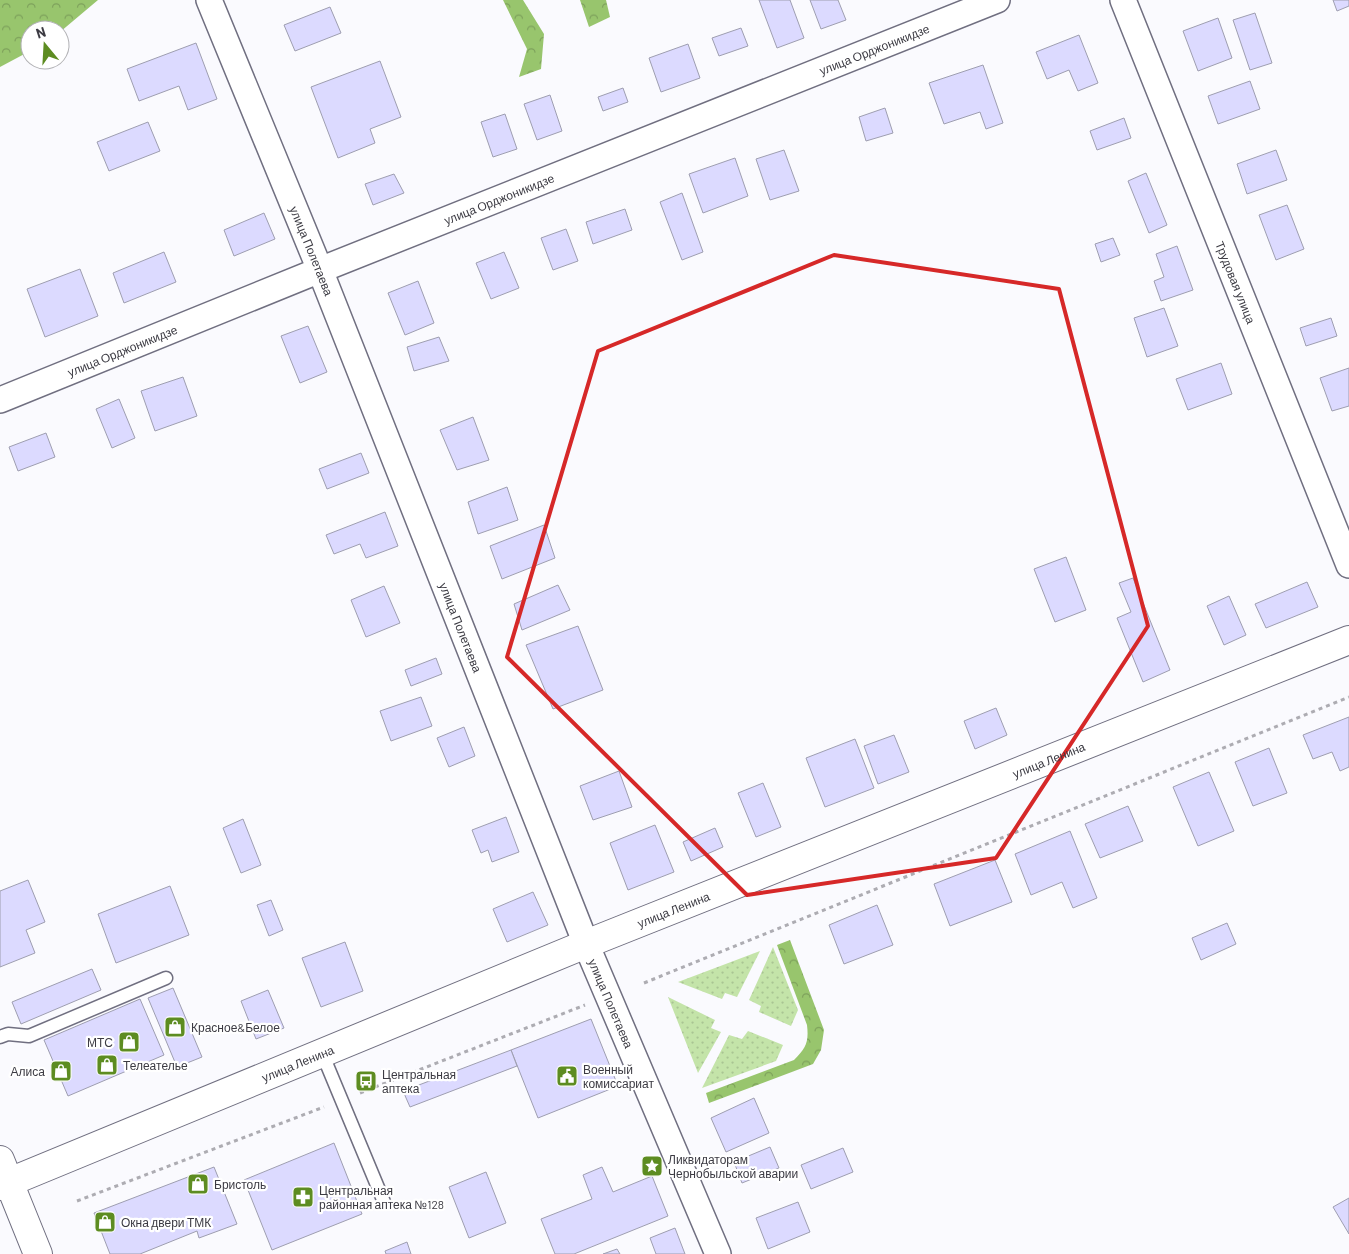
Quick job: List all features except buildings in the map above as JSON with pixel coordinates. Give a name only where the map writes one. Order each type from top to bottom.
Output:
[{"type":"street","name":"улица Полетаева","points":[[209,0],[320,270],[586,944],[718,1254]]},
{"type":"street","name":"улица Орджоникидзе","points":[[0,400],[997,0]]},
{"type":"street","name":"Трудовая улица","points":[[1123,0],[1349,565]]},
{"type":"street","name":"улица Ленина","points":[[3,1176],[322,1053],[586,944],[1349,640]]},
{"type":"street","points":[[3,1176],[38,1254]]},
{"type":"lane","points":[[0,1037],[8,1034],[29,1036],[166,978]]},
{"type":"lane","points":[[322,1053],[384,1202]]},
{"type":"path","points":[[644,984],[1349,697]]},
{"type":"highlighted area","points":[[834,255],[1059,289],[1148,626],[996,858],[747,895],[507,657],[598,351]]},
{"type":"green space","points":[[0,0],[98,0],[70,24],[70,20],[20,20],[20,56],[0,67]]},
{"type":"green space","points":[[503,0],[523,0],[544,34],[541,69],[519,77],[527,49]]},
{"type":"green space","points":[[580,0],[606,0],[610,17],[589,27]]},
{"type":"green space","points":[[790,940],[824,1030],[821,1050],[813,1064],[709,1103],[706,1093],[794,1060],[804,1048],[808,1036],[807,1025],[777,945]]},
{"type":"green space","points":[[773,947],[798,1010],[791,1026],[759,1012],[761,1006],[749,1000]]},
{"type":"green space","points":[[760,951],[737,997],[725,993],[722,999],[678,982]]},
{"type":"green space","points":[[668,997],[715,1020],[711,1028],[721,1032],[698,1073]]},
{"type":"green space","points":[[748,1031],[783,1045],[776,1061],[702,1088],[729,1035],[742,1039]]},
{"type":"place","name":"Красное&Белое","points":[[175,1027]]},
{"type":"place","name":"МТС","points":[[129,1042]]},
{"type":"place","name":"Телеателье","points":[[107,1065]]},
{"type":"place","name":"Алиса","points":[[61,1071]]},
{"type":"place","name":"Военный комиссариат","points":[[567,1076]]},
{"type":"place","name":"Центральная аптека","points":[[366,1081]]},
{"type":"place","name":"Ликвидаторам Чернобыльской аварии","points":[[652,1166]]},
{"type":"place","name":"Бристоль","points":[[198,1184]]},
{"type":"place","name":"Центральная районная аптека №128","points":[[303,1197]]},
{"type":"place","name":"Окна двери ТМК","points":[[105,1222]]}]
